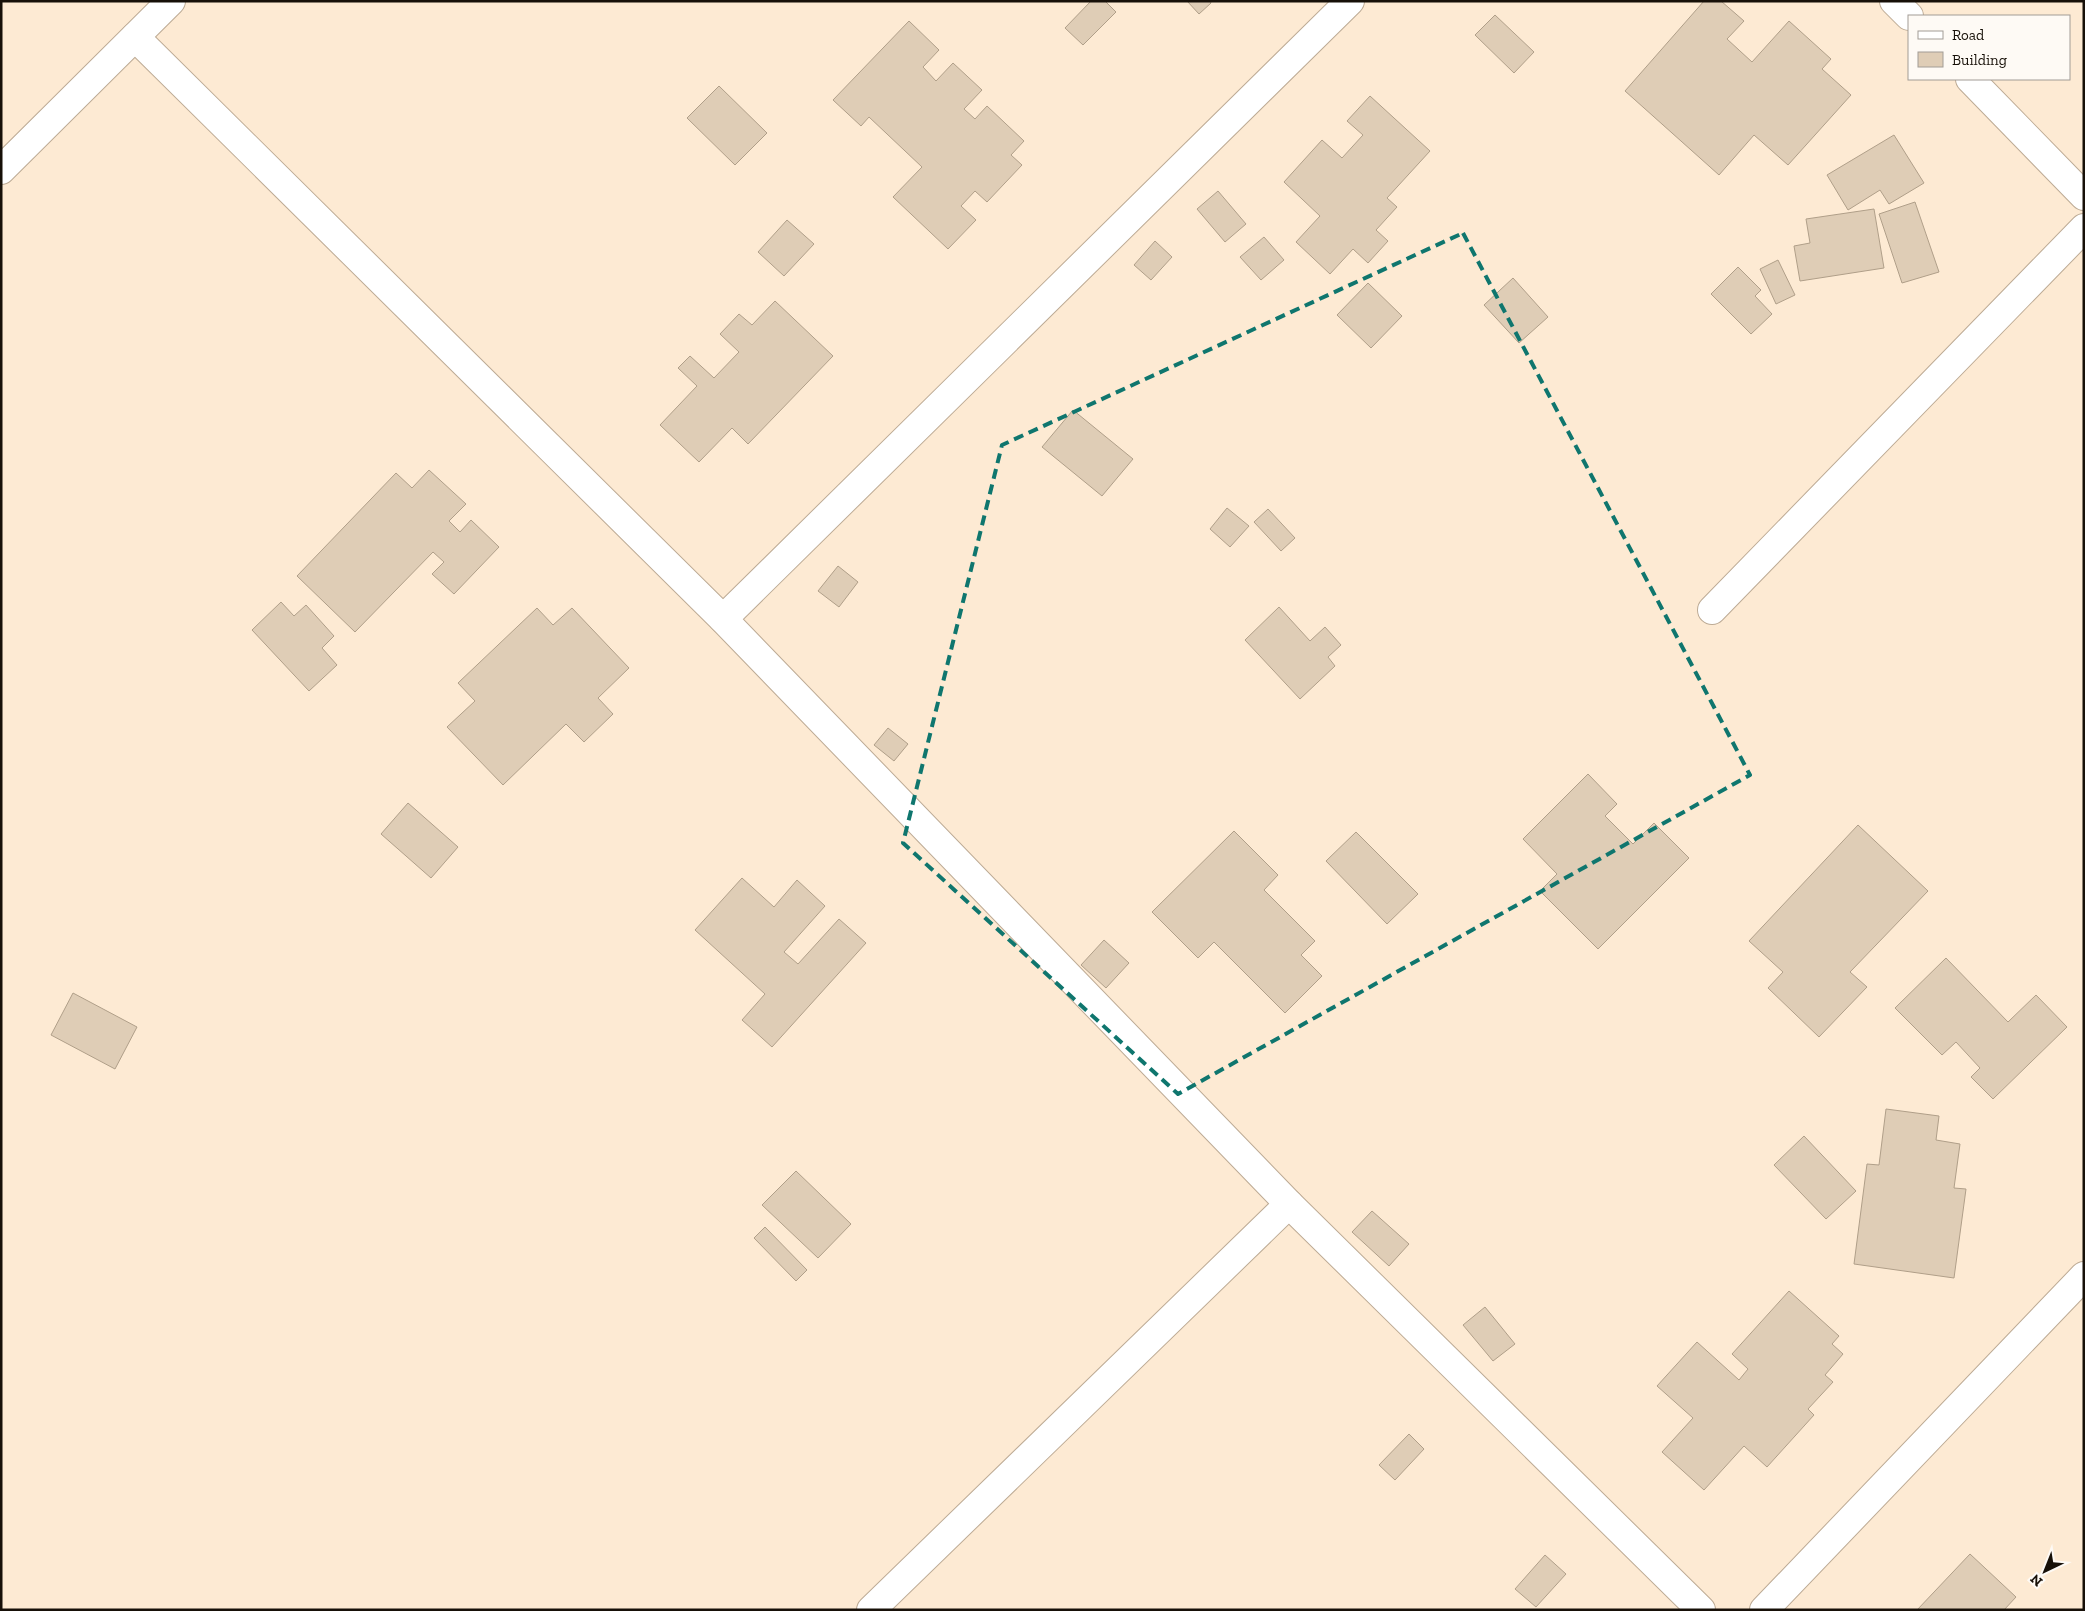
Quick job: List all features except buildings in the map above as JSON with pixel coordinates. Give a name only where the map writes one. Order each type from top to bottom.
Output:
[{"type":"street","points":[[1,170],[171,1]]},
{"type":"street","points":[[723,619],[1350,1]]},
{"type":"street","points":[[1894,1],[1908,15]]},
{"type":"street","points":[[135,37],[723,619],[1289,1204],[1700,1610]]},
{"type":"street","points":[[1971,80],[2084,196]]},
{"type":"street","points":[[1712,610],[2084,228]]},
{"type":"street","points":[[871,1610],[1289,1204]]},
{"type":"street","points":[[1764,1610],[2084,1276]]},
{"type":"highlighted area","points":[[1463,233],[1750,775],[1178,1094],[903,843],[1002,445]]}]
